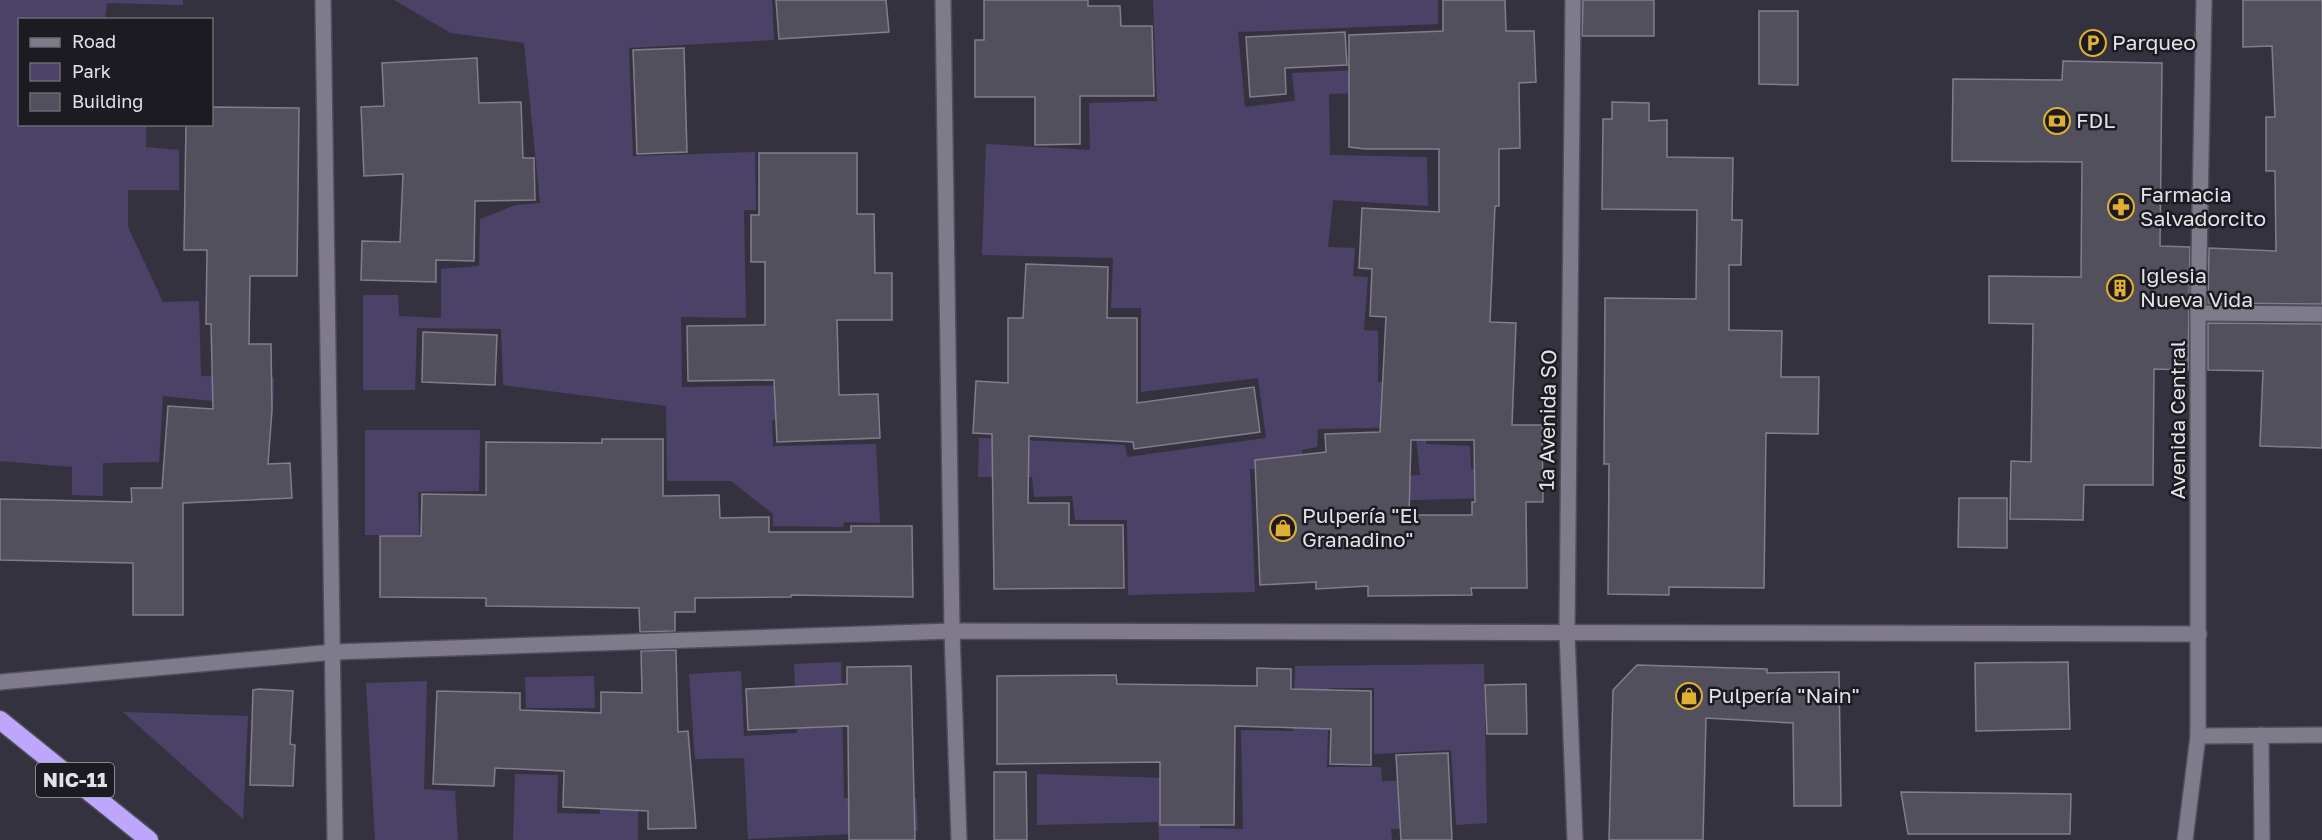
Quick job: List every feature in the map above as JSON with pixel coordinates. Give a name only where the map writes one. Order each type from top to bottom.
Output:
[{"type":"highway","name":"NIC-11","points":[[0,720],[149,840]]},
{"type":"street","points":[[323,0],[335,840]]},
{"type":"street","points":[[943,0],[952,631],[959,840]]},
{"type":"street","name":"1a Avenida SO","points":[[1573,0],[1567,633],[1575,840]]},
{"type":"street","name":"Avenida Central","points":[[2185,840],[2198,736],[2198,313],[2204,0]]},
{"type":"street","points":[[2198,313],[2322,314]]},
{"type":"street","points":[[0,682],[334,652],[952,631],[2199,634]]},
{"type":"street","points":[[2261,735],[2262,840]]},
{"type":"street","points":[[2198,736],[2322,735]]},
{"type":"green space","points":[[0,0],[183,0],[183,5],[107,3],[105,18],[18,18],[18,126],[146,126],[146,147],[179,150],[179,190],[128,190],[128,227],[163,302],[199,301],[201,376],[274,377],[273,407],[163,396],[159,462],[103,463],[103,496],[72,495],[72,467],[0,461]]},
{"type":"green space","points":[[394,0],[772,0],[774,40],[629,48],[633,156],[755,152],[756,210],[744,210],[746,318],[681,317],[682,387],[820,385],[823,419],[772,420],[773,446],[876,444],[880,523],[844,522],[843,527],[773,526],[773,514],[731,481],[667,481],[666,406],[503,385],[501,329],[417,328],[415,390],[363,390],[363,295],[398,295],[399,316],[441,318],[441,269],[479,266],[480,219],[516,205],[540,203],[524,43],[451,33]]},
{"type":"green space","points":[[1153,0],[1438,0],[1438,24],[1238,32],[1245,107],[1295,101],[1292,73],[1503,64],[1505,88],[1329,94],[1330,155],[1427,157],[1428,206],[1333,200],[1328,247],[1355,248],[1353,276],[1368,277],[1364,330],[1378,331],[1378,382],[1427,381],[1426,444],[1470,446],[1471,469],[1521,470],[1522,497],[1346,502],[1345,480],[1420,475],[1415,427],[1318,429],[1317,447],[1302,450],[1304,467],[1250,469],[1255,592],[1128,595],[1127,520],[1075,520],[1072,496],[1034,497],[1032,477],[978,477],[979,438],[1125,445],[1127,457],[1266,438],[1258,378],[1141,392],[1141,308],[1111,308],[1113,258],[982,255],[986,144],[1090,150],[1089,103],[1157,101]]},
{"type":"green space","points":[[365,430],[480,430],[479,491],[418,492],[419,535],[365,535]]},
{"type":"green space","points":[[841,662],[844,798],[916,798],[918,831],[748,839],[744,758],[695,759],[689,674],[741,671],[744,736],[797,733],[794,664]]},
{"type":"green space","points":[[1484,664],[1487,823],[1456,825],[1451,750],[1374,754],[1374,688],[1329,688],[1327,767],[1381,767],[1382,781],[1414,781],[1418,829],[1391,829],[1392,840],[1159,840],[1158,822],[1037,825],[1037,774],[1201,779],[1200,828],[1243,829],[1241,730],[1293,731],[1295,666]]},
{"type":"green space","points":[[594,676],[595,708],[526,708],[525,677]]},
{"type":"green space","points":[[427,681],[424,789],[455,791],[458,840],[375,840],[366,683]]},
{"type":"green space","points":[[123,712],[248,716],[243,819]]},
{"type":"green space","points":[[515,774],[558,775],[557,813],[600,814],[600,780],[638,780],[638,840],[513,840]]},
{"type":"building","points":[[776,0],[886,0],[889,32],[779,39]]},
{"type":"building","points":[[984,0],[1088,0],[1088,6],[1120,6],[1121,26],[1152,26],[1154,96],[1080,96],[1080,144],[1035,145],[1035,97],[975,97],[975,40],[984,40]]},
{"type":"building","points":[[1443,0],[1505,0],[1506,31],[1534,31],[1536,82],[1519,83],[1520,148],[1499,149],[1499,206],[1495,206],[1490,322],[1516,323],[1512,425],[1542,425],[1543,502],[1526,502],[1527,588],[1471,588],[1472,595],[1368,596],[1368,586],[1316,589],[1316,582],[1260,585],[1255,460],[1326,452],[1325,434],[1380,432],[1386,317],[1370,316],[1372,269],[1359,268],[1362,208],[1439,212],[1439,149],[1349,147],[1349,35],[1443,31]],"holes":[[[1411,440],[1474,440],[1475,502],[1472,502],[1472,515],[1409,515]]]},
{"type":"building","points":[[1583,0],[1654,0],[1654,36],[1582,36]]},
{"type":"building","points":[[2243,0],[2322,0],[2322,304],[2208,303],[2209,248],[2276,251],[2275,171],[2266,171],[2266,117],[2275,117],[2272,46],[2243,47]]},
{"type":"building","points":[[1759,11],[1798,11],[1798,85],[1759,84]]},
{"type":"building","points":[[1345,32],[1347,65],[1285,68],[1286,94],[1250,97],[1246,37]]},
{"type":"building","points":[[684,48],[687,152],[637,154],[633,50]]},
{"type":"building","points":[[477,58],[479,103],[521,102],[523,158],[534,158],[535,200],[475,201],[474,261],[436,260],[436,282],[361,280],[362,241],[400,242],[403,174],[364,176],[361,107],[384,106],[382,63]]},
{"type":"building","points":[[2063,61],[2162,63],[2160,246],[2190,247],[2188,370],[2154,369],[2153,485],[2084,485],[2083,520],[2010,519],[2011,461],[2031,462],[2033,324],[1989,323],[1989,276],[2081,277],[2082,162],[1952,161],[1953,79],[2062,80]]},
{"type":"building","points":[[1612,102],[1649,103],[1649,121],[1667,120],[1667,157],[1733,158],[1732,220],[1742,220],[1741,265],[1729,265],[1729,330],[1782,331],[1781,377],[1819,377],[1818,434],[1766,433],[1764,588],[1669,587],[1669,595],[1608,594],[1609,464],[1604,464],[1605,298],[1696,299],[1697,210],[1602,209],[1603,119],[1612,119]]},
{"type":"building","points":[[213,107],[299,108],[297,276],[250,276],[249,344],[271,344],[272,410],[268,464],[290,463],[292,498],[183,503],[183,615],[133,615],[133,563],[0,560],[0,499],[132,502],[131,488],[162,488],[168,406],[213,409],[211,324],[206,324],[207,250],[184,250],[186,126],[213,126]]},
{"type":"building","points":[[759,153],[857,153],[857,214],[874,214],[875,273],[892,273],[892,320],[837,320],[839,395],[878,394],[880,438],[777,442],[774,380],[688,381],[687,326],[765,325],[765,262],[751,262],[751,215],[759,215]]},
{"type":"building","points":[[1026,264],[1108,267],[1107,318],[1137,318],[1137,403],[1254,387],[1260,432],[1134,449],[1133,442],[1029,436],[1028,503],[1069,503],[1069,525],[1123,525],[1124,588],[994,589],[992,434],[973,433],[976,381],[1008,383],[1008,318],[1023,318]]},
{"type":"building","points":[[2208,323],[2322,324],[2322,448],[2260,446],[2263,371],[2208,370]]},
{"type":"building","points":[[423,332],[497,335],[495,385],[422,382]]},
{"type":"building","points":[[602,439],[663,439],[663,496],[719,495],[720,518],[769,517],[769,532],[851,532],[851,526],[912,526],[913,597],[791,595],[791,597],[695,598],[695,612],[675,612],[675,631],[640,632],[639,608],[486,606],[486,598],[380,597],[380,536],[421,536],[422,494],[486,495],[486,442],[602,443]]},
{"type":"building","points":[[1959,498],[2007,498],[2007,548],[1958,547]]},
{"type":"building","points":[[676,650],[678,732],[688,731],[696,828],[648,829],[648,811],[563,807],[564,771],[495,768],[494,786],[433,784],[437,691],[520,693],[520,710],[601,713],[601,692],[642,693],[641,651]]},
{"type":"building","points":[[2068,662],[2070,729],[1976,731],[1975,663]]},
{"type":"building","points":[[1637,665],[1767,669],[1767,673],[1839,672],[1841,806],[1794,806],[1793,723],[1706,718],[1703,840],[1609,840],[1613,690]]},
{"type":"building","points":[[911,666],[915,840],[849,840],[848,726],[748,730],[746,689],[847,684],[847,667]]},
{"type":"building","points":[[1257,668],[1291,669],[1291,689],[1371,691],[1371,765],[1330,764],[1331,729],[1235,726],[1234,825],[1160,825],[1160,762],[997,764],[997,676],[1116,675],[1117,684],[1257,686]]},
{"type":"building","points":[[1526,684],[1527,734],[1487,734],[1485,685]]},
{"type":"building","points":[[253,690],[293,691],[290,744],[295,745],[293,786],[250,785]]},
{"type":"building","points":[[1448,753],[1452,840],[1401,840],[1396,755]]},
{"type":"building","points":[[994,772],[1026,772],[1027,840],[994,840]]},
{"type":"building","points":[[1901,792],[2071,794],[2070,834],[1908,834]]},
{"type":"place","name":"Parqueo","points":[[2093,43]]},
{"type":"place","name":"FDL","points":[[2057,121]]},
{"type":"place","name":"Farmacia Salvadorcito","points":[[2121,207]]},
{"type":"place","name":"Iglesia Nueva Vida","points":[[2120,288]]},
{"type":"place","name":"Pulpería \"El Granadino\"","points":[[1283,528]]},
{"type":"place","name":"Pulpería \"Nain\"","points":[[1689,696]]}]
